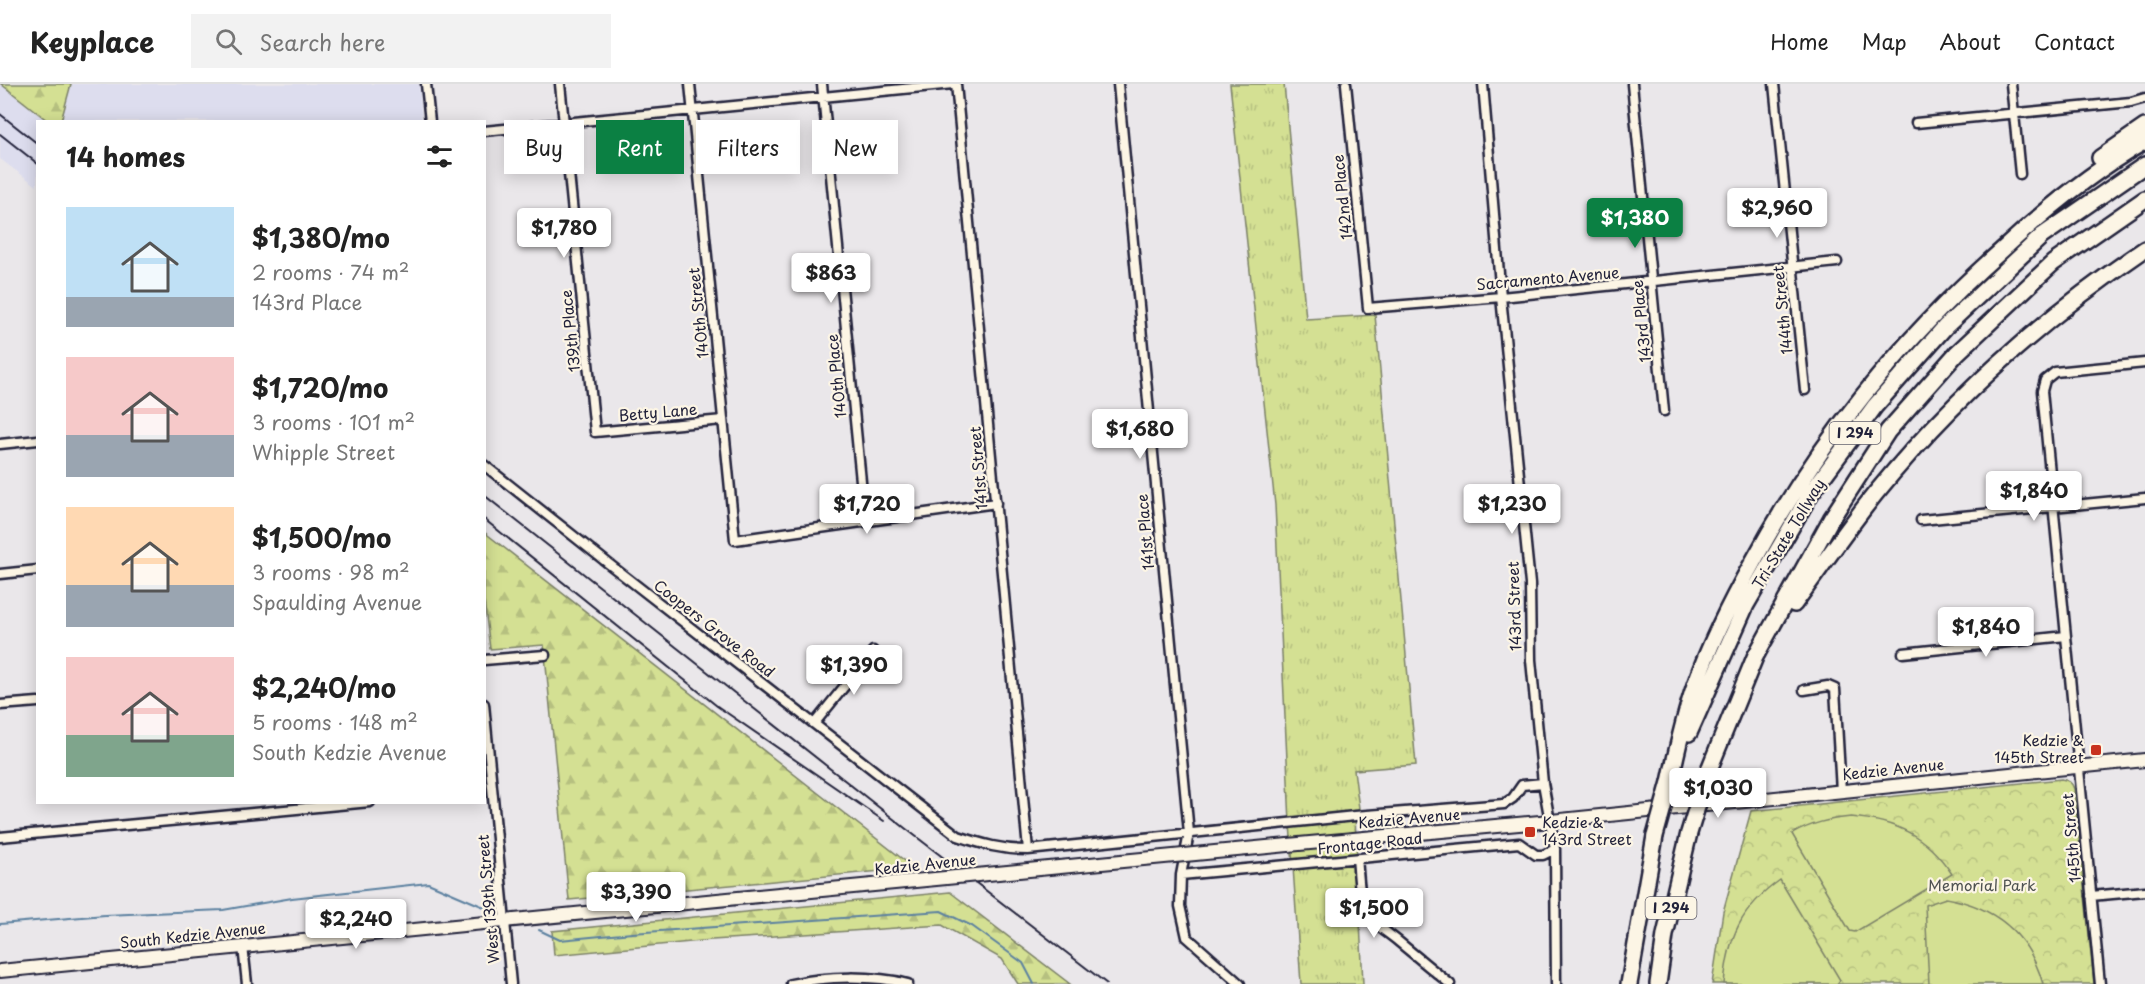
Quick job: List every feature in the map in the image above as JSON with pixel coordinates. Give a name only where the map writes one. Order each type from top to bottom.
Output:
[{"type":"highway","points":[[2035,220],[2051,197],[2145,127]]},
{"type":"highway","points":[[1670,782],[1688,709],[1704,662],[1737,592],[1788,499],[1818,455],[1888,363],[1954,293],[2035,220],[2096,173],[2145,141]]},
{"type":"highway","name":"Tri-State Tollway","points":[[1629,984],[1655,836],[1670,782],[1691,728],[1746,605],[1810,493],[1875,406],[1944,327],[2042,236],[2145,165]]},
{"type":"highway","name":"Tri-State Tollway","points":[[1658,984],[1665,935],[1689,832],[1706,777],[1755,657],[1831,519],[1888,431],[1957,353],[2053,263],[2145,199]]},
{"type":"highway","points":[[1755,657],[1875,495],[1951,409],[1989,371],[2055,314],[2145,249]]},
{"type":"main road","name":"Kedzie Avenue","points":[[676,904],[1288,844],[1551,821],[2145,760]]},
{"type":"main road","name":"South Kedzie Avenue","points":[[0,971],[676,904]]},
{"type":"street","points":[[426,84],[430,120]]},
{"type":"street","name":"139th Place","points":[[560,84],[564,120]]},
{"type":"street","name":"140th Street","points":[[690,84],[735,540],[865,522]]},
{"type":"street","name":"140th Place","points":[[822,84],[865,522]]},
{"type":"street","points":[[584,122],[954,84]]},
{"type":"street","name":"141st Street","points":[[954,84],[1028,850]]},
{"type":"street","name":"141st Place","points":[[1118,84],[1189,833],[1181,875],[1180,906],[1187,937],[1240,984]]},
{"type":"street","name":"142nd Place","points":[[1346,84],[1368,308]]},
{"type":"street","name":"143rd Street","points":[[1483,84],[1530,584],[1531,660],[1543,783],[1555,849],[1556,984]]},
{"type":"street","name":"143rd Place","points":[[1632,84],[1664,411]]},
{"type":"street","name":"144th Street","points":[[1774,84],[1804,390]]},
{"type":"street","points":[[2011,84],[2020,174]]},
{"type":"street","points":[[1916,123],[2131,102],[2145,98]]},
{"type":"street","points":[[486,131],[504,129]]},
{"type":"street","name":"139th Place","points":[[569,174],[595,432]]},
{"type":"street","name":"Sacramento Avenue","points":[[1368,308],[1651,283],[1837,262]]},
{"type":"street","name":"145th Street","points":[[2100,984],[2042,391],[2045,380],[2055,372],[2145,363]]},
{"type":"street","name":"Betty Lane","points":[[595,432],[723,420]]},
{"type":"street","points":[[0,444],[36,440]]},
{"type":"street","name":"Coopers Grove Road","points":[[486,467],[958,836],[990,847],[1028,850],[1355,816],[1503,804],[1513,798],[1522,785],[1543,783]]},
{"type":"street","points":[[1921,520],[2145,498]]},
{"type":"street","points":[[865,522],[996,503]]},
{"type":"street","points":[[0,574],[36,570]]},
{"type":"street","points":[[1903,653],[2066,636]]},
{"type":"street","points":[[814,724],[873,651]]},
{"type":"street","points":[[486,660],[545,655]]},
{"type":"street","points":[[1804,690],[1827,686],[1835,688],[1842,791]]},
{"type":"street","points":[[0,705],[36,702]]},
{"type":"street","name":"West 139th Street","points":[[486,740],[489,793],[511,984]]},
{"type":"street","points":[[234,804],[236,814]]},
{"type":"street","points":[[0,837],[348,804]]},
{"type":"street","name":"Frontage Road","points":[[1181,875],[1519,843],[1536,855],[1543,855],[1555,849]]},
{"type":"street","points":[[1357,859],[1363,905],[1369,915],[1378,927],[1392,935],[1450,984]]},
{"type":"street","points":[[2091,896],[2145,891]]},
{"type":"street","points":[[243,946],[247,984]]},
{"type":"street","points":[[791,984],[835,978],[894,980],[908,984]]},
{"type":"shaded area","points":[[0,84],[47,120],[36,120],[36,185],[0,159]]},
{"type":"shaded area","points":[[71,84],[419,84],[422,120],[61,120]]},
{"type":"green space","points":[[1,84],[71,84],[61,120],[47,120]]},
{"type":"green space","points":[[1230,84],[1284,84],[1306,319],[1375,315],[1416,765],[1354,770],[1360,816],[1355,817],[1363,984],[1301,984],[1290,823],[1275,505]]},
{"type":"green space","points":[[486,534],[914,868],[569,900],[544,645],[490,649],[486,616]]},
{"type":"green space","name":"Memorial Park","points":[[2061,779],[2069,782],[2074,789],[2094,984],[1712,984],[1723,912],[1751,811]]},
{"type":"green space","points":[[1851,817],[1882,822],[1909,832],[1932,849],[1952,874],[1855,932],[1850,931],[1792,834],[1821,822]]},
{"type":"green space","points":[[1780,880],[1840,980],[1837,984],[1724,984],[1729,952],[1739,925],[1755,901]]},
{"type":"green space","points":[[950,892],[1070,984],[1018,984],[1002,959],[942,925],[712,940],[554,955],[552,931]]},
{"type":"green space","points":[[1946,898],[1980,908],[2008,926],[2029,951],[2043,984],[1929,984],[1925,905]]},
{"type":"waterway","points":[[0,924],[105,915],[223,910],[292,898],[428,883],[484,907]]},
{"type":"waterway","points":[[539,930],[560,940],[941,911],[972,926],[1023,963],[1034,984]]},
{"type":"railway","points":[[0,114],[36,142]]},
{"type":"railway","points":[[0,134],[36,162]]},
{"type":"railway","points":[[486,497],[905,828],[1107,984]]},
{"type":"railway","points":[[486,521],[717,706],[884,821]]},
{"type":"place","name":"Kedzie & 145th Street","points":[[2096,750]]},
{"type":"place","name":"Kedzie & 143rd Street","points":[[1530,832]]}]
